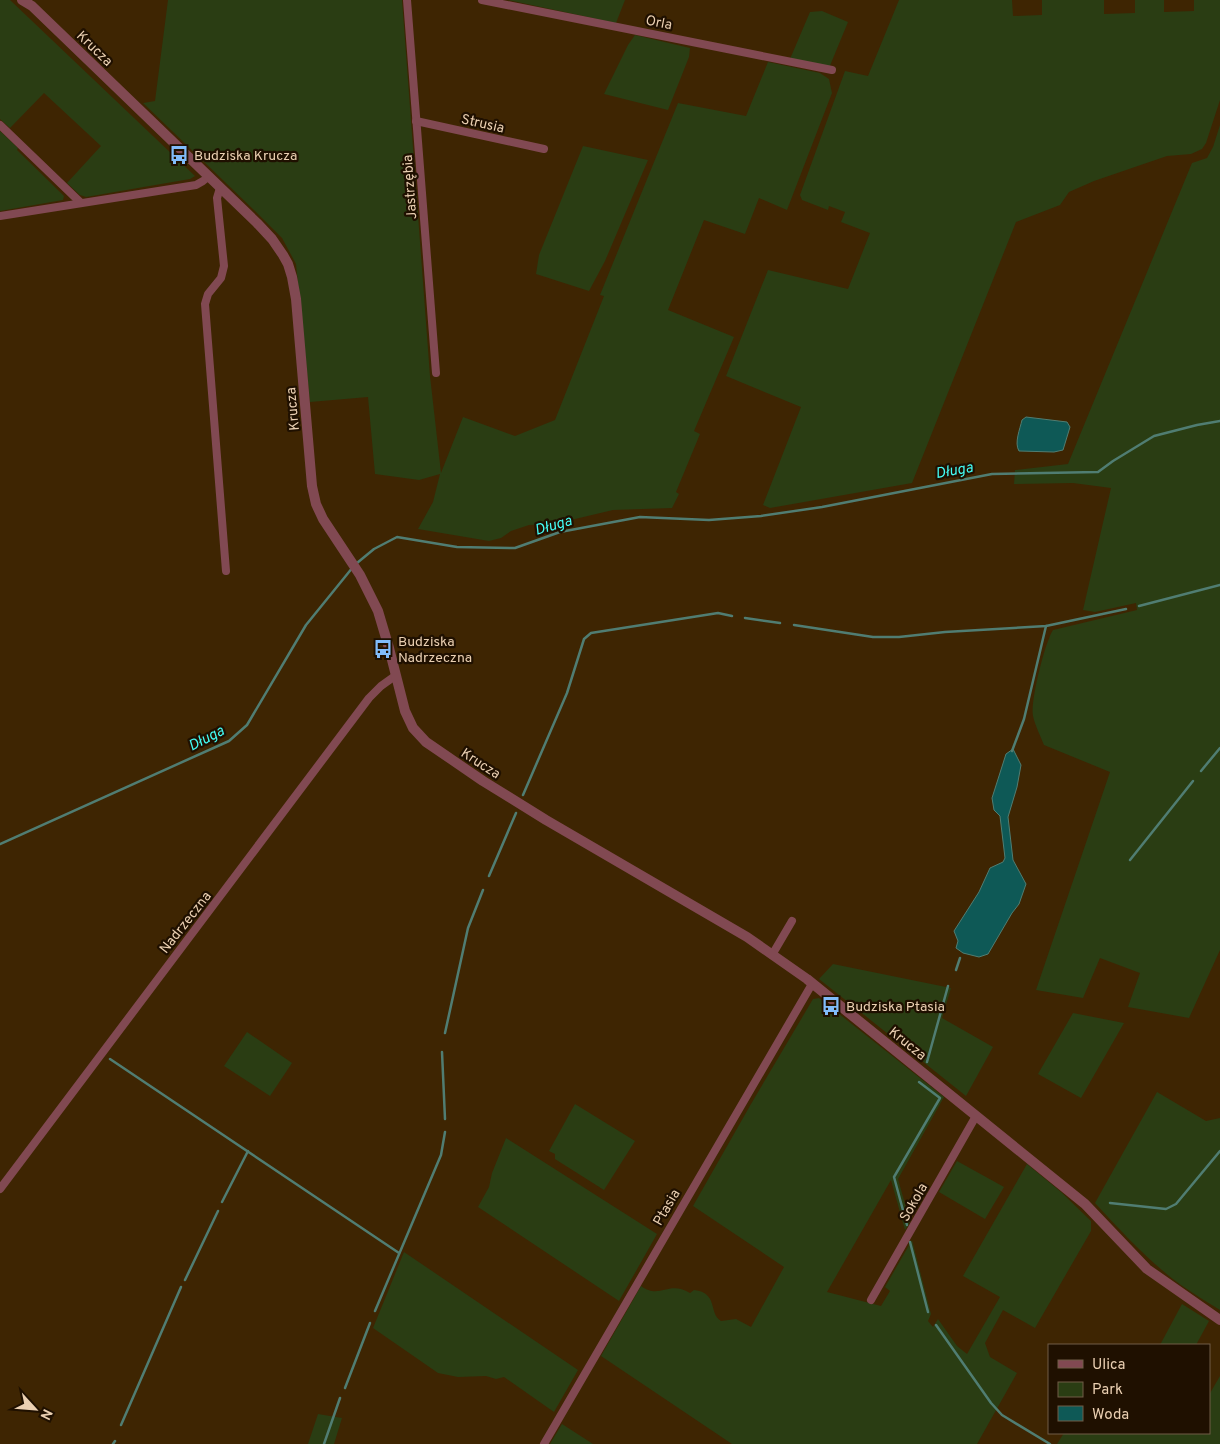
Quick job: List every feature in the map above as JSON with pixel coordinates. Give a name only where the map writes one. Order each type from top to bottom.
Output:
[{"type":"street","name":"Krucza","points":[[22,0],[32,3],[266,232],[288,264],[296,299],[312,486],[316,504],[360,574],[378,611],[390,648],[395,676],[405,711],[418,734],[434,749],[546,820],[747,937],[812,984],[1085,1204],[1147,1269],[1220,1320]]},
{"type":"street","name":"Jastrzębia","points":[[407,0],[436,373]]},
{"type":"street","name":"Orla","points":[[482,0],[832,70]]},
{"type":"street","name":"Strusia","points":[[416,121],[544,150]]},
{"type":"street","points":[[0,125],[80,202]]},
{"type":"street","points":[[0,216],[196,185],[208,177]]},
{"type":"street","points":[[220,188],[217,198],[224,266],[221,278],[208,294],[205,304],[226,571]]},
{"type":"street","name":"Nadrzeczna","points":[[0,1189],[369,698],[395,676]]},
{"type":"street","points":[[772,955],[792,921]]},
{"type":"street","name":"Ptasia","points":[[544,1444],[812,984]]},
{"type":"street","name":"Sokola","points":[[871,1300],[976,1116]]},
{"type":"green space","points":[[0,0],[10,0],[195,176],[190,179],[86,197],[80,195],[67,183],[101,146],[44,93],[10,128],[0,119]]},
{"type":"green space","points":[[168,0],[402,0],[430,376],[441,473],[463,417],[515,436],[555,420],[604,296],[600,295],[678,103],[746,116],[768,62],[820,73],[829,79],[832,93],[787,210],[759,198],[745,234],[704,220],[668,310],[734,337],[694,431],[700,434],[676,492],[679,494],[672,508],[613,510],[554,524],[529,525],[511,531],[501,538],[489,541],[418,529],[433,502],[440,474],[419,480],[375,474],[368,397],[310,402],[296,264],[282,238],[143,103],[155,101]]},
{"type":"green space","points":[[508,0],[625,0],[616,23]]},
{"type":"green space","points":[[899,0],[1012,0],[1013,16],[1042,15],[1042,0],[1104,0],[1104,14],[1135,13],[1135,0],[1164,0],[1164,12],[1194,11],[1194,0],[1220,0],[1220,100],[1206,143],[1202,149],[1191,154],[1167,156],[1094,181],[1069,192],[1060,205],[1016,222],[912,483],[770,508],[763,505],[801,407],[726,376],[768,270],[848,289],[870,233],[841,222],[845,212],[829,206],[828,210],[802,200],[800,195],[845,71],[868,76]]},
{"type":"green space","points":[[822,11],[848,22],[829,68],[790,59],[810,12]]},
{"type":"green space","points":[[635,35],[690,48],[689,57],[668,110],[604,94],[628,45]]},
{"type":"green space","points":[[1220,125],[1220,950],[1189,1018],[1128,1007],[1140,973],[1100,958],[1083,998],[1036,990],[1110,772],[1044,745],[1033,716],[1034,698],[1042,659],[1053,630],[1137,610],[1136,603],[1095,612],[1083,610],[1111,488],[1073,483],[1014,484],[1015,470],[1068,464],[1192,163],[1207,158],[1213,147]]},
{"type":"green space","points":[[0,131],[64,196],[63,200],[0,211]]},
{"type":"green space","points":[[583,146],[648,160],[605,261],[589,291],[536,274],[539,255]]},
{"type":"green space","points":[[833,964],[951,988],[942,1018],[993,1047],[966,1096],[819,979]]},
{"type":"green space","points":[[819,998],[944,1097],[898,1179],[910,1222],[905,1230],[891,1180],[827,1292],[881,1306],[890,1291],[885,1287],[912,1240],[931,1314],[928,1321],[933,1327],[938,1319],[957,1346],[967,1354],[1000,1297],[963,1276],[1027,1164],[1061,1192],[1091,1221],[1091,1231],[1035,1328],[1003,1310],[985,1343],[990,1357],[1017,1373],[977,1444],[732,1444],[601,1356],[641,1286],[654,1291],[676,1288],[690,1293],[694,1290],[702,1292],[710,1299],[717,1317],[721,1321],[736,1319],[751,1327],[784,1267],[693,1206],[813,999]]},
{"type":"green space","points":[[1073,1013],[1124,1023],[1081,1098],[1038,1074]]},
{"type":"green space","points":[[247,1032],[292,1063],[270,1096],[224,1066]]},
{"type":"green space","points":[[1157,1092],[1206,1121],[1220,1118],[1220,1310],[1181,1285],[1158,1267],[1095,1203]]},
{"type":"green space","points":[[575,1104],[635,1141],[604,1190],[555,1159],[555,1154],[549,1151]]},
{"type":"green space","points":[[506,1138],[657,1234],[619,1301],[478,1207],[489,1187],[492,1173]]},
{"type":"green space","points":[[957,1161],[1004,1187],[985,1219],[939,1192]]},
{"type":"green space","points":[[404,1252],[578,1370],[554,1412],[504,1377],[496,1379],[486,1376],[458,1377],[438,1373],[373,1328]]},
{"type":"green space","points":[[1182,1304],[1209,1321],[1197,1344],[1161,1344]]},
{"type":"green space","points":[[1220,1376],[1220,1444],[1057,1444],[1063,1434],[1210,1434],[1210,1393]]},
{"type":"green space","points":[[318,1414],[342,1418],[334,1444],[308,1444]]},
{"type":"green space","points":[[562,1424],[593,1444],[550,1444]]},
{"type":"water","points":[[1026,417],[1067,422],[1070,427],[1063,450],[1054,452],[1019,451],[1017,444],[1018,436],[1022,420]]},
{"type":"water","points":[[1013,749],[1021,765],[1008,817],[1013,860],[1026,884],[1019,904],[988,954],[979,957],[963,953],[956,948],[958,941],[954,931],[979,892],[990,868],[1003,862],[1005,858],[1000,816],[994,810],[992,798],[1006,754]]},
{"type":"waterway","name":"Długa","points":[[357,563],[374,549],[397,537],[457,547],[515,548],[560,532],[640,517],[709,520],[761,516],[822,507],[992,474],[1098,472],[1154,436],[1220,421]]},
{"type":"waterway","name":"Długa","points":[[0,844],[229,741],[247,725],[306,625],[353,567]]},
{"type":"waterway","points":[[1139,606],[1220,585]]},
{"type":"waterway","points":[[794,625],[873,637],[899,637],[945,632],[1046,626],[1126,609]]},
{"type":"waterway","points":[[523,795],[567,693],[584,639],[591,633],[718,613],[732,616]]},
{"type":"waterway","points":[[745,618],[780,623]]},
{"type":"waterway","points":[[1012,751],[1024,719],[1046,626]]},
{"type":"waterway","points":[[1201,771],[1220,748]]},
{"type":"waterway","points":[[1130,860],[1193,781]]},
{"type":"waterway","points":[[489,876],[516,813]]},
{"type":"waterway","points":[[445,1033],[468,928],[483,890]]},
{"type":"waterway","points":[[956,970],[960,958]]},
{"type":"waterway","points":[[927,1062],[948,986]]},
{"type":"waterway","points":[[442,1052],[445,1119]]},
{"type":"waterway","points":[[110,1059],[399,1253]]},
{"type":"waterway","points":[[907,1225],[894,1177],[940,1098],[919,1082]]},
{"type":"waterway","points":[[375,1311],[441,1155],[445,1132]]},
{"type":"waterway","points":[[222,1202],[248,1151]]},
{"type":"waterway","points":[[1110,1203],[1166,1209],[1176,1204],[1220,1151]]},
{"type":"waterway","points":[[185,1280],[218,1211]]},
{"type":"waterway","points":[[910,1242],[928,1312]]},
{"type":"waterway","points":[[121,1425],[181,1287]]},
{"type":"waterway","points":[[345,1388],[370,1323]]},
{"type":"waterway","points":[[936,1325],[991,1403],[1002,1415],[1050,1444]]},
{"type":"waterway","points":[[324,1444],[340,1398]]},
{"type":"place","name":"Budziska Krucza","points":[[179,155]]},
{"type":"place","name":"Budziska Nadrzeczna","points":[[383,649]]},
{"type":"place","name":"Budziska Ptasia","points":[[831,1006]]}]
